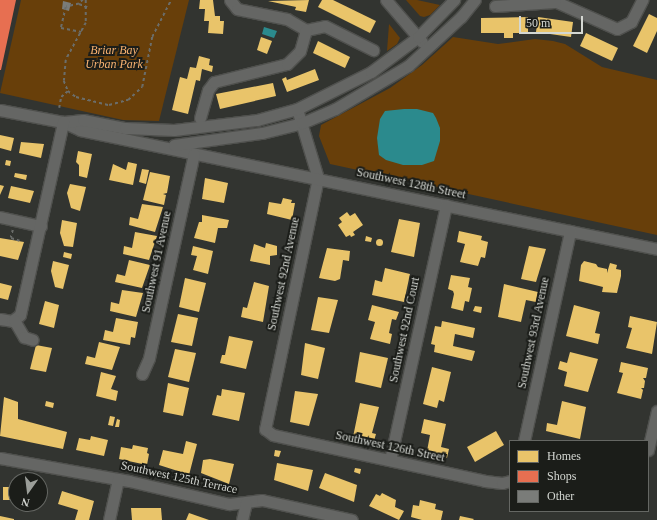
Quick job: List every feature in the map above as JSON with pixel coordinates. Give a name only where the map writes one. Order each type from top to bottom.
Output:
[{"type":"street","points":[[230,0],[238,9],[291,20],[306,30],[325,26],[373,50]]},
{"type":"street","points":[[386,0],[418,37],[427,50]]},
{"type":"street","points":[[298,109],[371,72],[418,37],[454,0]]},
{"type":"street","points":[[302,123],[335,109],[377,87],[427,50],[475,0]]},
{"type":"street","points":[[495,6],[554,1],[617,29],[628,25],[642,0]]},
{"type":"street","points":[[200,118],[208,90],[214,82],[287,64],[300,50],[306,30]]},
{"type":"street","name":"Southwest 128th Street","points":[[63,122],[83,120],[125,128],[174,130],[257,120],[298,109]]},
{"type":"street","name":"Southwest 92nd Avenue","points":[[266,430],[264,425],[318,178],[298,109]]},
{"type":"street","name":"Southwest 128th Street","points":[[0,110],[63,122],[80,130],[657,249]]},
{"type":"street","points":[[0,319],[14,320],[20,315],[63,122]]},
{"type":"street","name":"Southwest 128th Street","points":[[159,146],[238,138],[302,123]]},
{"type":"street","name":"Southwest 91 Avenue","points":[[142,374],[149,358],[194,154]]},
{"type":"street","name":"Southwest 92nd Court","points":[[390,460],[446,205]]},
{"type":"street","points":[[0,217],[41,226]]},
{"type":"street","name":"Southwest 93rd Avenue","points":[[524,440],[570,231]]},
{"type":"street","points":[[14,320],[24,337],[33,340]]},
{"type":"street","points":[[649,446],[657,411]]},
{"type":"street","name":"Southwest 126th Street","points":[[266,430],[273,435],[491,482],[509,480]]},
{"type":"street","name":"Southwest 125th Terrace","points":[[0,458],[59,471],[118,479],[229,504],[262,500],[352,520]]},
{"type":"street","points":[[109,520],[118,479]]},
{"type":"street","points":[[242,520],[246,503]]},
{"type":"path","points":[[82,32],[61,28],[66,7],[79,4],[85,0],[88,17],[82,32],[64,65],[64,81],[68,91],[76,97],[103,105],[118,104],[134,97],[145,82],[152,36],[171,0]]},
{"type":"path","points":[[79,4],[87,7]]},
{"type":"path","points":[[59,108],[60,97],[68,91]]},
{"type":"path","points":[[13,230],[11,238],[20,240]]},
{"type":"green space","name":"Briar Bay Urban Park","points":[[21,0],[189,0],[159,121],[123,120],[0,93]]},
{"type":"green space","points":[[406,0],[417,0],[440,5],[430,15],[424,17],[420,16]]},
{"type":"green space","points":[[389,24],[400,38],[397,44],[387,51]]},
{"type":"green space","points":[[453,37],[498,44],[535,39],[553,41],[565,44],[602,67],[657,80],[657,235],[330,164],[319,136],[321,125],[390,88],[422,65]]},
{"type":"water","points":[[264,27],[277,31],[274,38],[262,34]]},
{"type":"water","points":[[417,109],[433,113],[436,118],[440,128],[440,141],[434,161],[422,165],[403,165],[386,160],[379,155],[377,138],[380,119],[385,111]]},
{"type":"building: Homes","points":[[200,0],[213,0],[215,16],[220,16],[220,21],[224,21],[223,34],[208,33],[209,21],[204,21],[205,9],[199,9]]},
{"type":"building: Homes","points":[[309,0],[306,12],[295,10],[296,7],[268,1]]},
{"type":"building: Homes","points":[[322,0],[333,0],[376,21],[370,33],[318,7]]},
{"type":"building: Homes","points":[[649,14],[657,18],[657,31],[647,53],[633,46]]},
{"type":"building: Homes","points":[[528,17],[528,33],[513,33],[513,38],[504,38],[504,33],[481,33],[481,18]]},
{"type":"building: Homes","points":[[538,17],[573,22],[571,37],[536,32]]},
{"type":"building: Homes","points":[[586,33],[618,48],[612,61],[580,46]]},
{"type":"building: Homes","points":[[261,37],[272,41],[267,54],[257,50]]},
{"type":"building: Homes","points":[[318,41],[350,57],[345,68],[313,53]]},
{"type":"building: Homes","points":[[199,56],[210,59],[209,65],[213,66],[212,72],[202,69],[200,81],[196,80],[188,114],[172,110],[180,77],[187,79],[190,67],[196,68]]},
{"type":"building: Homes","points":[[315,69],[319,80],[287,92],[282,79],[286,77],[287,80]]},
{"type":"building: Homes","points":[[273,83],[276,96],[220,109],[216,94]]},
{"type":"building: Homes","points":[[0,135],[14,138],[11,151],[0,148]]},
{"type":"building: Homes","points":[[21,142],[44,144],[41,158],[19,153]]},
{"type":"building: Homes","points":[[78,151],[92,154],[87,178],[79,176],[79,165],[76,162]]},
{"type":"building: Homes","points":[[6,160],[11,161],[10,166],[5,165]]},
{"type":"building: Homes","points":[[128,162],[137,164],[133,185],[109,180],[113,164],[126,170]]},
{"type":"building: Homes","points":[[142,169],[149,170],[146,184],[139,182]]},
{"type":"building: Homes","points":[[150,172],[170,176],[167,193],[163,194],[166,195],[164,205],[143,200]]},
{"type":"building: Homes","points":[[15,173],[27,175],[26,180],[14,177]]},
{"type":"building: Homes","points":[[205,178],[228,183],[224,203],[202,199]]},
{"type":"building: Homes","points":[[70,184],[86,187],[80,211],[71,208],[67,193]]},
{"type":"building: Homes","points":[[0,185],[4,186],[0,195]]},
{"type":"building: Homes","points":[[11,186],[34,191],[30,203],[8,198]]},
{"type":"building: Homes","points":[[283,198],[292,200],[291,203],[295,203],[292,220],[267,214],[269,202],[281,204]]},
{"type":"building: Homes","points":[[142,204],[163,207],[155,232],[129,225],[130,217],[138,219]]},
{"type":"building: Homes","points":[[347,212],[350,216],[355,213],[363,225],[353,232],[355,235],[351,237],[350,235],[346,237],[338,225],[342,222],[339,218]]},
{"type":"building: Homes","points":[[202,215],[229,220],[227,228],[218,228],[215,243],[194,238],[199,222],[202,222]]},
{"type":"building: Homes","points":[[399,219],[420,223],[414,257],[391,252]]},
{"type":"building: Homes","points":[[62,220],[77,223],[73,247],[64,246],[60,233]]},
{"type":"building: Homes","points":[[459,231],[482,236],[481,240],[488,242],[485,258],[481,257],[478,266],[460,262],[465,244],[457,242]]},
{"type":"building: Homes","points":[[135,232],[157,236],[149,260],[123,254],[124,246],[132,248]]},
{"type":"building: Homes","points":[[366,236],[372,238],[371,242],[365,241]]},
{"type":"building: Homes","points":[[0,238],[24,242],[18,260],[0,256]]},
{"type":"building: Homes","points":[[379,239],[382,242],[379,245],[376,242]]},
{"type":"building: Homes","points":[[266,243],[277,246],[277,255],[270,256],[270,265],[250,261],[254,244],[265,248]]},
{"type":"building: Homes","points":[[193,246],[213,251],[208,274],[193,270],[197,256],[191,255]]},
{"type":"building: Homes","points":[[529,246],[546,249],[536,282],[521,279]]},
{"type":"building: Homes","points":[[327,248],[350,251],[349,261],[343,260],[340,279],[335,281],[319,278]]},
{"type":"building: Homes","points":[[64,252],[72,254],[71,259],[63,257]]},
{"type":"building: Homes","points":[[129,260],[150,265],[142,288],[115,282],[117,274],[125,276]]},
{"type":"building: Homes","points":[[53,261],[69,265],[63,289],[55,287],[51,271]]},
{"type":"building: Homes","points":[[584,261],[607,269],[607,273],[610,263],[617,265],[616,269],[621,270],[621,276],[617,293],[602,292],[603,287],[579,281],[581,265]]},
{"type":"building: Homes","points":[[385,268],[410,274],[404,302],[372,295],[375,280],[382,282]]},
{"type":"building: Homes","points":[[451,275],[470,278],[468,287],[472,288],[469,302],[465,301],[463,311],[451,308],[454,294],[453,291],[448,289]]},
{"type":"building: Homes","points":[[185,278],[206,283],[199,312],[179,307]]},
{"type":"building: Homes","points":[[254,282],[269,286],[263,322],[241,317],[243,307],[247,308]]},
{"type":"building: Homes","points":[[0,283],[12,286],[8,300],[0,298]]},
{"type":"building: Homes","points":[[504,284],[538,292],[536,302],[526,300],[521,322],[498,317]]},
{"type":"building: Homes","points":[[122,290],[143,293],[136,317],[110,311],[111,302],[119,304]]},
{"type":"building: Homes","points":[[318,297],[338,300],[329,333],[311,330]]},
{"type":"building: Homes","points":[[45,301],[59,305],[54,328],[39,324]]},
{"type":"building: Homes","points":[[372,305],[399,312],[396,320],[392,319],[389,333],[392,334],[390,344],[370,339],[375,322],[368,320]]},
{"type":"building: Homes","points":[[574,305],[600,312],[595,333],[600,334],[598,344],[566,336]]},
{"type":"building: Homes","points":[[475,306],[482,307],[481,313],[473,311]]},
{"type":"building: Homes","points":[[178,314],[198,318],[192,346],[171,342]]},
{"type":"building: Homes","points":[[630,316],[657,322],[652,354],[626,348],[632,328],[628,327]]},
{"type":"building: Homes","points":[[116,318],[138,322],[135,338],[131,337],[130,345],[103,340],[105,330],[113,332]]},
{"type":"building: Homes","points":[[442,321],[475,328],[473,338],[455,334],[453,346],[475,351],[472,361],[434,352],[435,345],[431,344],[435,326],[441,327]]},
{"type":"building: Homes","points":[[229,336],[253,341],[246,369],[220,363],[222,355],[225,355]]},
{"type":"building: Homes","points":[[99,342],[120,347],[112,370],[85,364],[87,356],[95,358]]},
{"type":"building: Homes","points":[[305,343],[325,348],[318,379],[301,375]]},
{"type":"building: Homes","points":[[36,345],[52,348],[46,372],[30,369]]},
{"type":"building: Homes","points":[[175,349],[196,353],[189,382],[168,377]]},
{"type":"building: Homes","points":[[360,352],[388,358],[381,388],[355,382]]},
{"type":"building: Homes","points":[[570,352],[598,359],[588,392],[564,386],[567,372],[558,369],[560,361],[567,363]]},
{"type":"building: Homes","points":[[621,362],[648,368],[646,378],[643,378],[645,381],[644,388],[641,388],[643,390],[641,399],[617,393],[623,373],[619,372]]},
{"type":"building: Homes","points":[[432,367],[451,372],[444,402],[439,400],[437,408],[423,404]]},
{"type":"building: Homes","points":[[101,372],[116,376],[111,389],[118,391],[116,401],[96,396]]},
{"type":"building: Homes","points":[[168,383],[189,388],[183,416],[163,412]]},
{"type":"building: Homes","points":[[222,389],[245,393],[239,421],[212,415],[217,395],[221,396]]},
{"type":"building: Homes","points":[[295,391],[318,394],[309,426],[290,422]]},
{"type":"building: Homes","points":[[4,397],[18,402],[18,419],[67,432],[63,449],[0,436]]},
{"type":"building: Homes","points":[[46,401],[54,403],[53,408],[45,406]]},
{"type":"building: Homes","points":[[562,401],[586,407],[580,439],[546,431],[547,423],[557,425]]},
{"type":"building: Homes","points":[[360,403],[379,407],[372,433],[376,434],[374,441],[353,437]]},
{"type":"building: Homes","points":[[110,416],[115,417],[113,426],[108,425]]},
{"type":"building: Homes","points":[[117,419],[120,420],[119,427],[115,427]]},
{"type":"building: Homes","points":[[424,419],[446,424],[441,447],[449,449],[447,458],[427,451],[430,435],[421,433]]},
{"type":"building: Homes","points":[[496,431],[504,445],[475,462],[467,447]]},
{"type":"building: Homes","points":[[91,436],[108,440],[104,456],[76,450],[79,438],[90,440]]},
{"type":"building: Homes","points":[[186,441],[197,444],[188,479],[180,477],[181,472],[159,465],[163,450],[183,454]]},
{"type":"building: Homes","points":[[133,445],[148,448],[147,453],[149,454],[147,465],[119,459],[121,447],[132,449]]},
{"type":"building: Homes","points":[[275,450],[281,451],[279,457],[274,456]]},
{"type":"building: Homes","points":[[210,459],[234,464],[229,484],[201,473],[203,460]]},
{"type":"building: Homes","points":[[277,463],[313,470],[308,491],[274,480]]},
{"type":"building: Homes","points":[[355,468],[361,469],[360,474],[354,472]]},
{"type":"building: Homes","points":[[325,473],[357,485],[354,502],[319,488]]},
{"type":"building: Homes","points":[[3,487],[8,487],[8,500],[3,500]]},
{"type":"building: Homes","points":[[62,491],[94,501],[89,520],[75,520],[78,510],[58,504]]},
{"type":"building: Homes","points":[[382,493],[396,500],[395,507],[404,511],[399,520],[369,506],[376,494],[380,496]]},
{"type":"building: Homes","points":[[420,500],[436,504],[435,509],[443,511],[441,520],[422,520],[411,517],[413,505],[419,506]]},
{"type":"building: Homes","points":[[131,508],[161,508],[162,520],[132,520]]},
{"type":"building: Homes","points":[[189,513],[209,520],[186,520]]},
{"type":"building: Homes","points":[[0,516],[14,519],[14,520],[0,520]]},
{"type":"building: Homes","points":[[460,516],[474,519],[459,520]]},
{"type":"building: Shops","points":[[0,0],[16,0],[1,70],[0,70]]},
{"type":"building: Other","points":[[63,1],[71,3],[69,11],[62,9]]}]
